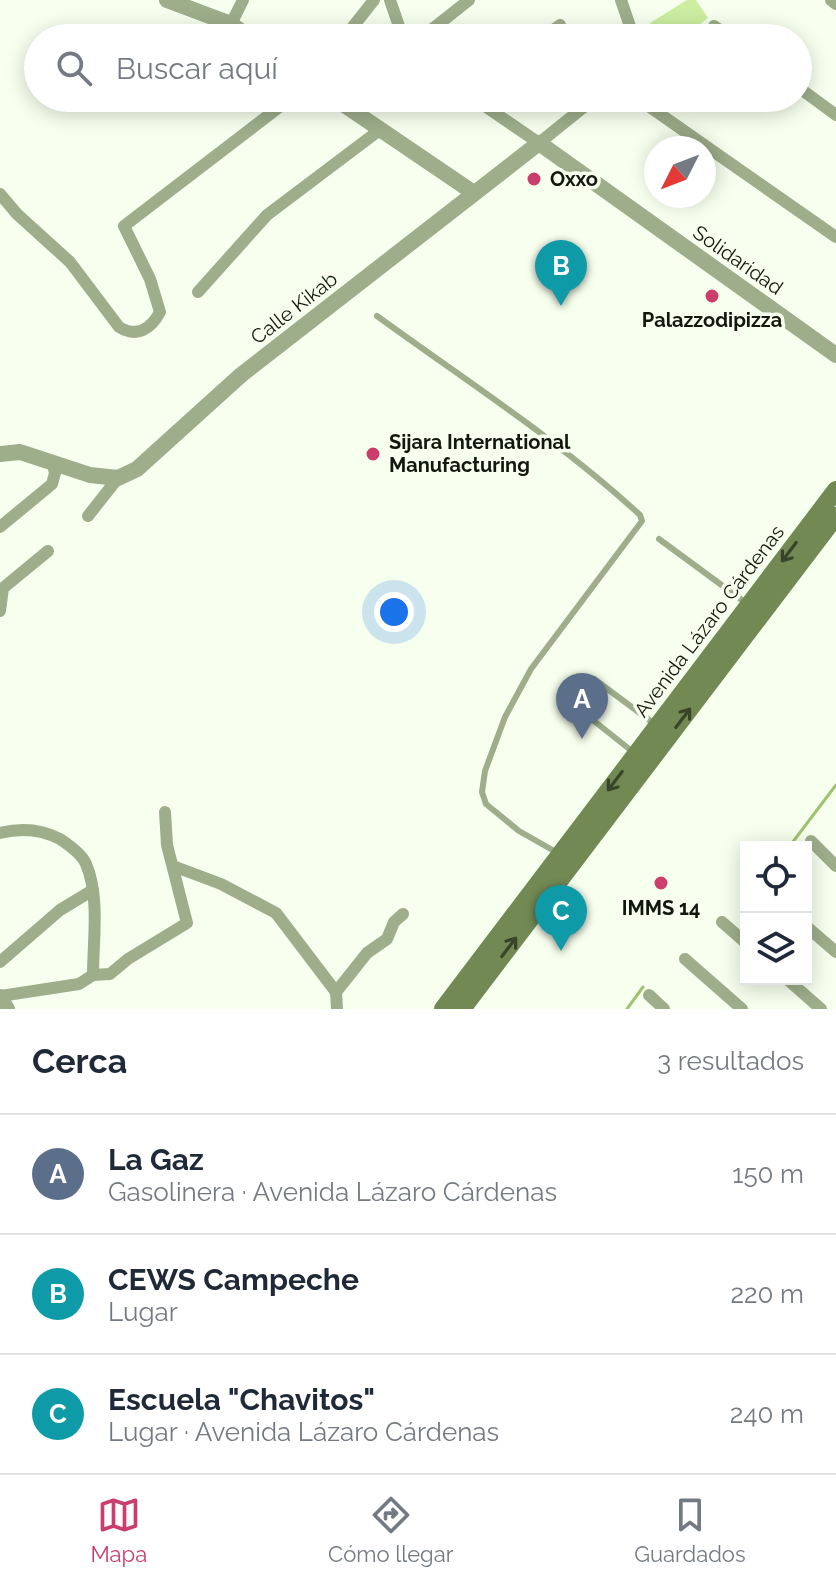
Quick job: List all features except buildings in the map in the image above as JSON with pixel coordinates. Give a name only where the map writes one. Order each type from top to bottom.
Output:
[{"type":"main road","name":"Avenida Lázaro Cárdenas","points":[[462,1009],[548,882],[560,854],[601,812],[635,755],[836,490]]},
{"type":"main road","name":"Avenida Lázaro Cárdenas","points":[[443,1009],[548,882],[836,516]]},
{"type":"street","points":[[167,0],[231,24],[243,0]]},
{"type":"street","points":[[355,24],[374,0]]},
{"type":"street","points":[[390,0],[398,24]]},
{"type":"street","points":[[439,24],[469,0]]},
{"type":"street","points":[[621,0],[629,24]]},
{"type":"street","points":[[812,97],[836,115]]},
{"type":"street","points":[[0,194],[17,214],[70,262],[119,327],[137,333],[153,325],[160,312],[150,279],[124,226],[273,112]]},
{"type":"street","points":[[355,112],[474,193]]},
{"type":"street","points":[[490,112],[539,143]]},
{"type":"street","name":"Calle Kikab","points":[[118,478],[137,469],[241,375],[578,112]]},
{"type":"street","points":[[657,112],[836,237]]},
{"type":"street","points":[[198,292],[267,215],[381,129]]},
{"type":"street","name":"Solidaridad","points":[[539,143],[836,355]]},
{"type":"street","points":[[0,454],[20,452],[90,475],[118,478]]},
{"type":"street","points":[[0,527],[52,484],[55,473],[52,461]]},
{"type":"street","points":[[88,516],[118,478]]},
{"type":"street","points":[[0,611],[3,588],[48,551]]},
{"type":"street","points":[[7,1009],[0,997],[79,984],[93,975],[110,974],[128,959],[187,923],[167,845],[165,812]]},
{"type":"street","points":[[0,833],[48,833],[70,845],[85,862],[93,890],[93,975]]},
{"type":"street","points":[[812,842],[836,866]]},
{"type":"street","points":[[173,866],[221,884],[276,913],[336,992],[337,1009]]},
{"type":"street","points":[[0,962],[60,910],[93,890]]},
{"type":"street","points":[[336,992],[367,953],[387,939],[394,922],[403,914]]},
{"type":"street","points":[[722,922],[740,938]]},
{"type":"street","points":[[812,931],[836,952]]},
{"type":"street","points":[[685,959],[742,1009]]},
{"type":"street","points":[[794,985],[821,1009]]},
{"type":"street","points":[[649,995],[664,1009]]},
{"type":"lane","points":[[377,316],[576,461],[640,515],[642,521],[531,669],[505,717],[485,771],[482,792],[486,804],[519,831],[560,854]]},
{"type":"lane","points":[[659,539],[748,605]]},
{"type":"lane","points":[[635,755],[574,705],[594,679],[657,725]]},
{"type":"green space","points":[[687,0],[696,0],[708,18],[700,24],[650,23]]},
{"type":"waterway","points":[[794,841],[836,785]]},
{"type":"waterway","points":[[627,1009],[643,987]]},
{"type":"place","name":"Oxxo","points":[[534,179]]},
{"type":"place","name":"Palazzodipizza","points":[[712,296]]},
{"type":"place","name":"CEWS Campeche","points":[[561,306]]},
{"type":"place","name":"Sijara International Manufacturing","points":[[373,454]]},
{"type":"place","name":"La Gaz","points":[[582,739]]},
{"type":"place","name":"IMMS 14","points":[[661,883]]},
{"type":"place","name":"Escuela \"Chavitos\"","points":[[561,951]]}]
